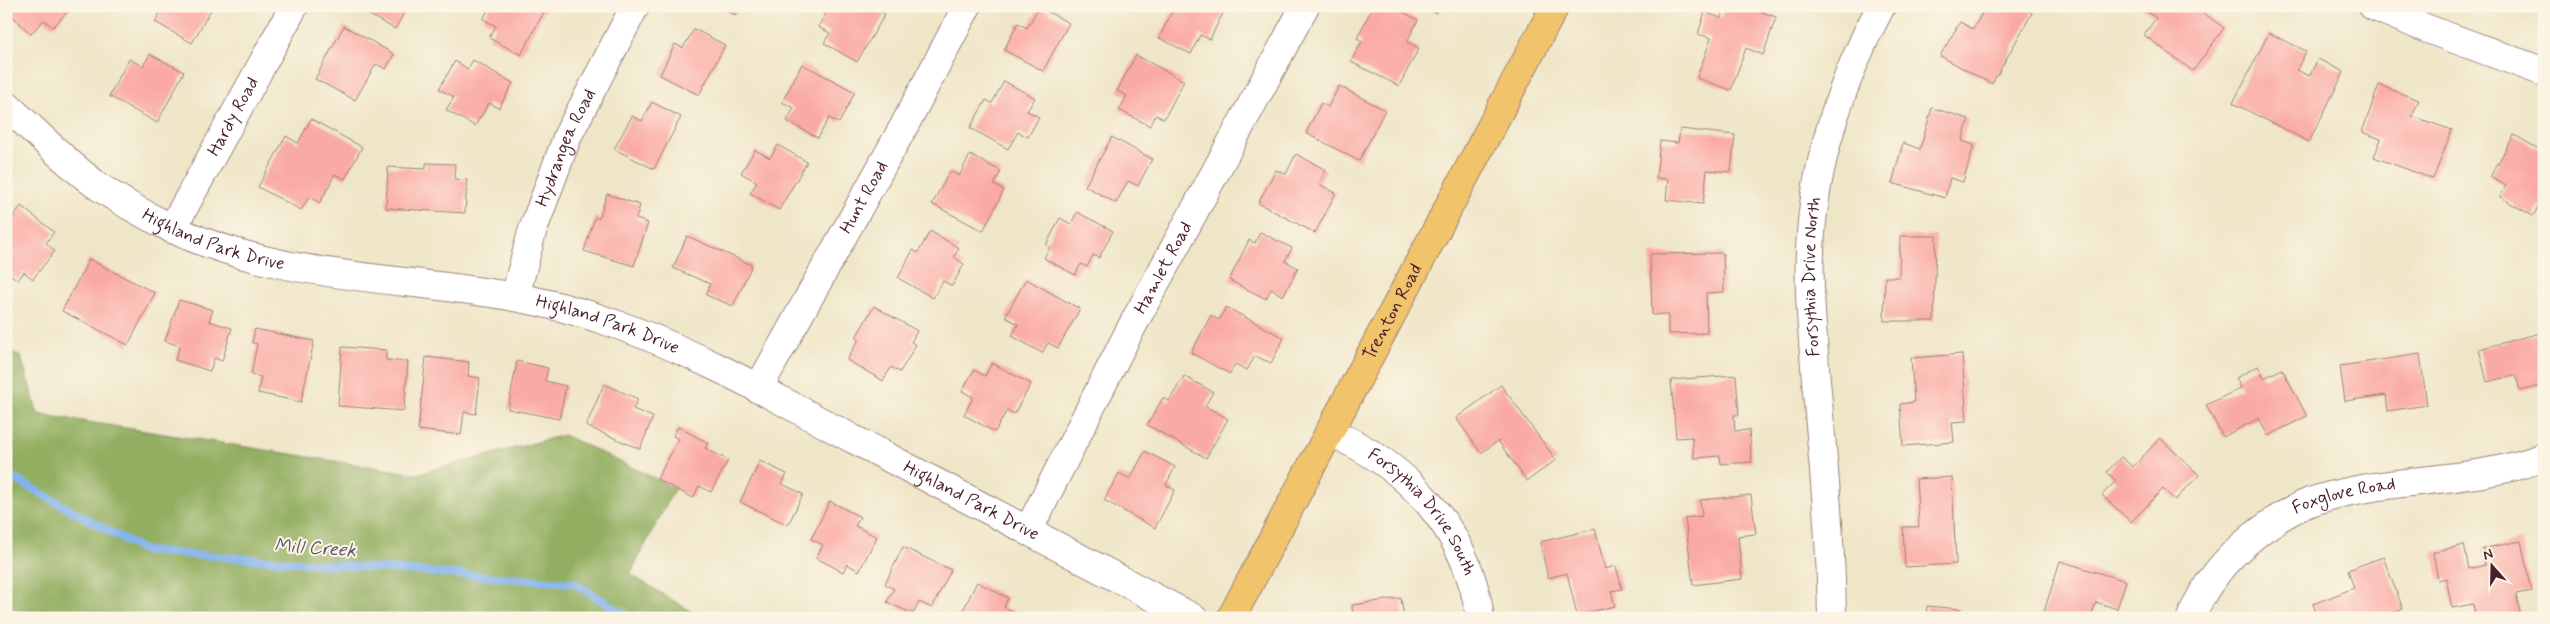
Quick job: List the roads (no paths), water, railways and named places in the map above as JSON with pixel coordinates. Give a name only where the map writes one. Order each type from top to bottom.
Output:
[{"type":"main road","name":"Trenton Road","points":[[1230,618],[1555,6]]},
{"type":"street","name":"Hardy Road","points":[[172,228],[294,6]]},
{"type":"street","name":"Hydrangea Road","points":[[515,297],[532,232],[565,142],[634,6]]},
{"type":"street","name":"Hunt Road","points":[[758,388],[904,126],[967,6]]},
{"type":"street","name":"Hamlet Road","points":[[1028,531],[1129,332],[1305,6]]},
{"type":"street","name":"Forsythia Drive North","points":[[1832,618],[1832,569],[1810,307],[1810,251],[1822,163],[1842,92],[1861,44],[1881,6]]},
{"type":"street","points":[[2373,6],[2425,28],[2544,72]]},
{"type":"street","name":"Highland Park Drive","points":[[6,105],[92,182],[127,205],[172,228],[217,247],[302,269],[364,279],[515,297],[615,324],[662,342],[758,388],[1193,618]]},
{"type":"street","name":"Forsythia Drive South","points":[[1329,432],[1368,450],[1406,480],[1443,519],[1458,542],[1470,573],[1480,618]]},
{"type":"street","name":"Foxglove Road","points":[[2191,618],[2196,604],[2221,566],[2235,550],[2281,516],[2309,503],[2353,490],[2473,473],[2544,457]]},
{"type":"waterway","name":"Mill Creek","points":[[6,474],[145,551],[574,583],[631,618]]}]
